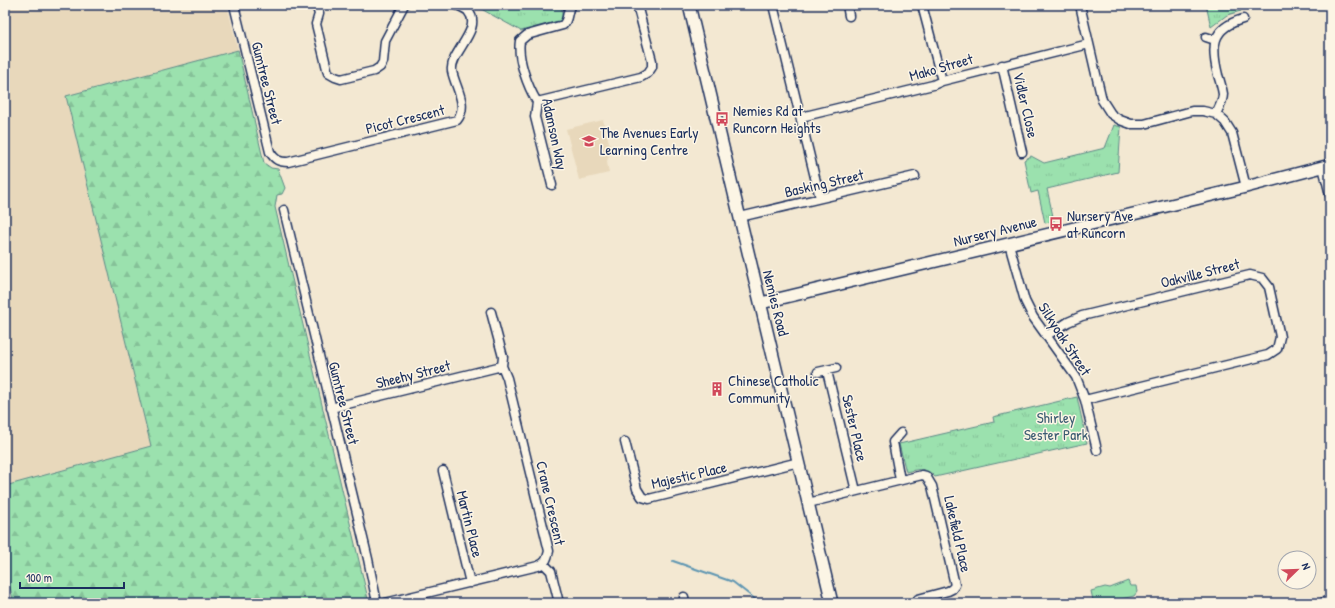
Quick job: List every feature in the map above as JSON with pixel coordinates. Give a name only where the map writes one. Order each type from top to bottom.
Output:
[{"type":"street","name":"Gumtree Street","points":[[234,5],[270,152],[274,158],[280,162]]},
{"type":"street","points":[[316,5],[319,14],[316,24],[328,73],[341,79],[374,71],[380,67],[383,62],[385,41],[404,5]]},
{"type":"street","name":"Picot Crescent","points":[[280,162],[288,162],[457,120],[462,114],[462,105],[452,69],[454,61],[472,26],[472,18],[468,11],[457,5]]},
{"type":"street","name":"Adamson Way","points":[[552,185],[535,116],[538,102],[530,90],[519,49],[520,41],[527,35],[563,25],[567,21],[568,12],[572,5]]},
{"type":"street","points":[[538,102],[641,77],[648,73],[652,67],[652,61],[637,5]]},
{"type":"street","points":[[773,5],[820,198]]},
{"type":"street","points":[[847,5],[849,16]]},
{"type":"street","points":[[922,5],[942,81]]},
{"type":"street","points":[[1080,5],[1102,100],[1111,114],[1120,120],[1131,124],[1144,124],[1192,111],[1203,111],[1216,114],[1225,122],[1232,133],[1246,187]]},
{"type":"street","name":"Nemies Road","points":[[689,7],[832,603]]},
{"type":"street","points":[[1216,114],[1222,102],[1223,93],[1213,50],[1215,40],[1223,30],[1234,22],[1243,20]]},
{"type":"street","points":[[1206,37],[1215,40]]},
{"type":"street","name":"Mako Street","points":[[801,117],[933,85],[942,81],[1002,65],[1089,44]]},
{"type":"street","name":"Vidler Close","points":[[1002,65],[1022,152]]},
{"type":"street","points":[[1326,166],[1330,195]]},
{"type":"street","name":"Nursery Avenue","points":[[761,303],[1246,187],[1326,166]]},
{"type":"street","name":"Basking Street","points":[[740,217],[915,176]]},
{"type":"street","name":"Gumtree Street","points":[[284,210],[368,559],[377,603]]},
{"type":"street","name":"Silkyoak Street","points":[[1009,244],[1025,301],[1033,317],[1076,377],[1085,400],[1097,450]]},
{"type":"street","name":"Oakville Street","points":[[1046,336],[1068,322],[1082,316],[1250,275],[1262,278],[1269,287],[1280,337],[1277,349],[1268,355],[1085,400]]},
{"type":"street","name":"Crane Crescent","points":[[385,603],[544,564],[548,558],[549,551],[507,378],[502,366],[503,358],[491,312]]},
{"type":"street","name":"Sheehy Street","points":[[331,408],[502,366]]},
{"type":"street","points":[[818,372],[836,368]]},
{"type":"street","name":"Sester Place","points":[[827,370],[856,492]]},
{"type":"street","points":[[900,480],[892,442],[901,433]]},
{"type":"street","name":"Majestic Place","points":[[625,442],[637,489],[642,497],[649,499],[799,462]]},
{"type":"street","name":"Martin Place","points":[[443,471],[470,583]]},
{"type":"street","name":"Lakefield Place","points":[[808,503],[900,480],[922,475],[926,476],[932,486],[954,579],[954,585],[952,589],[918,599]]},
{"type":"street","points":[[544,564],[551,571],[559,603]]},
{"type":"street","points":[[1326,603],[1330,602]]},
{"type":"shaded area","points":[[5,5],[227,5],[238,50],[66,96],[151,446],[5,486]]},
{"type":"shaded area","name":"The Avenues Early Learning Centre","points":[[603,120],[612,153],[608,157],[607,162],[609,173],[579,180],[566,129]]},
{"type":"green space","points":[[474,5],[562,5],[562,20],[521,31]]},
{"type":"green space","points":[[1206,5],[1240,5],[1241,11],[1227,15],[1211,27]]},
{"type":"green space","points":[[238,50],[264,163],[271,168],[278,169],[285,188],[282,194],[277,195],[275,207],[369,603],[14,603],[5,568],[5,486],[151,446],[66,96]]},
{"type":"green space","points":[[1114,125],[1121,127],[1118,172],[1047,189],[1054,221],[1045,223],[1038,191],[1031,193],[1024,160],[1031,156],[1044,163],[1105,148]]},
{"type":"green space","name":"Shirley Sester Park","points":[[1077,397],[1087,443],[935,477],[925,470],[906,472],[899,444],[994,422],[993,417]]},
{"type":"green space","points":[[1128,581],[1130,586],[1136,586],[1137,592],[1134,596],[1104,603],[1096,603],[1093,600],[1091,591],[1105,587],[1110,588]]},
{"type":"waterway","points":[[673,561],[733,582],[760,603]]},
{"type":"place","name":"Nemies Rd at Runcorn Heights","points":[[722,119]]},
{"type":"place","name":"The Avenues Early Learning Centre","points":[[589,141]]},
{"type":"place","name":"Nursery Ave at Runcorn","points":[[1056,224]]},
{"type":"place","name":"Chinese Catholic Community","points":[[717,389]]}]
